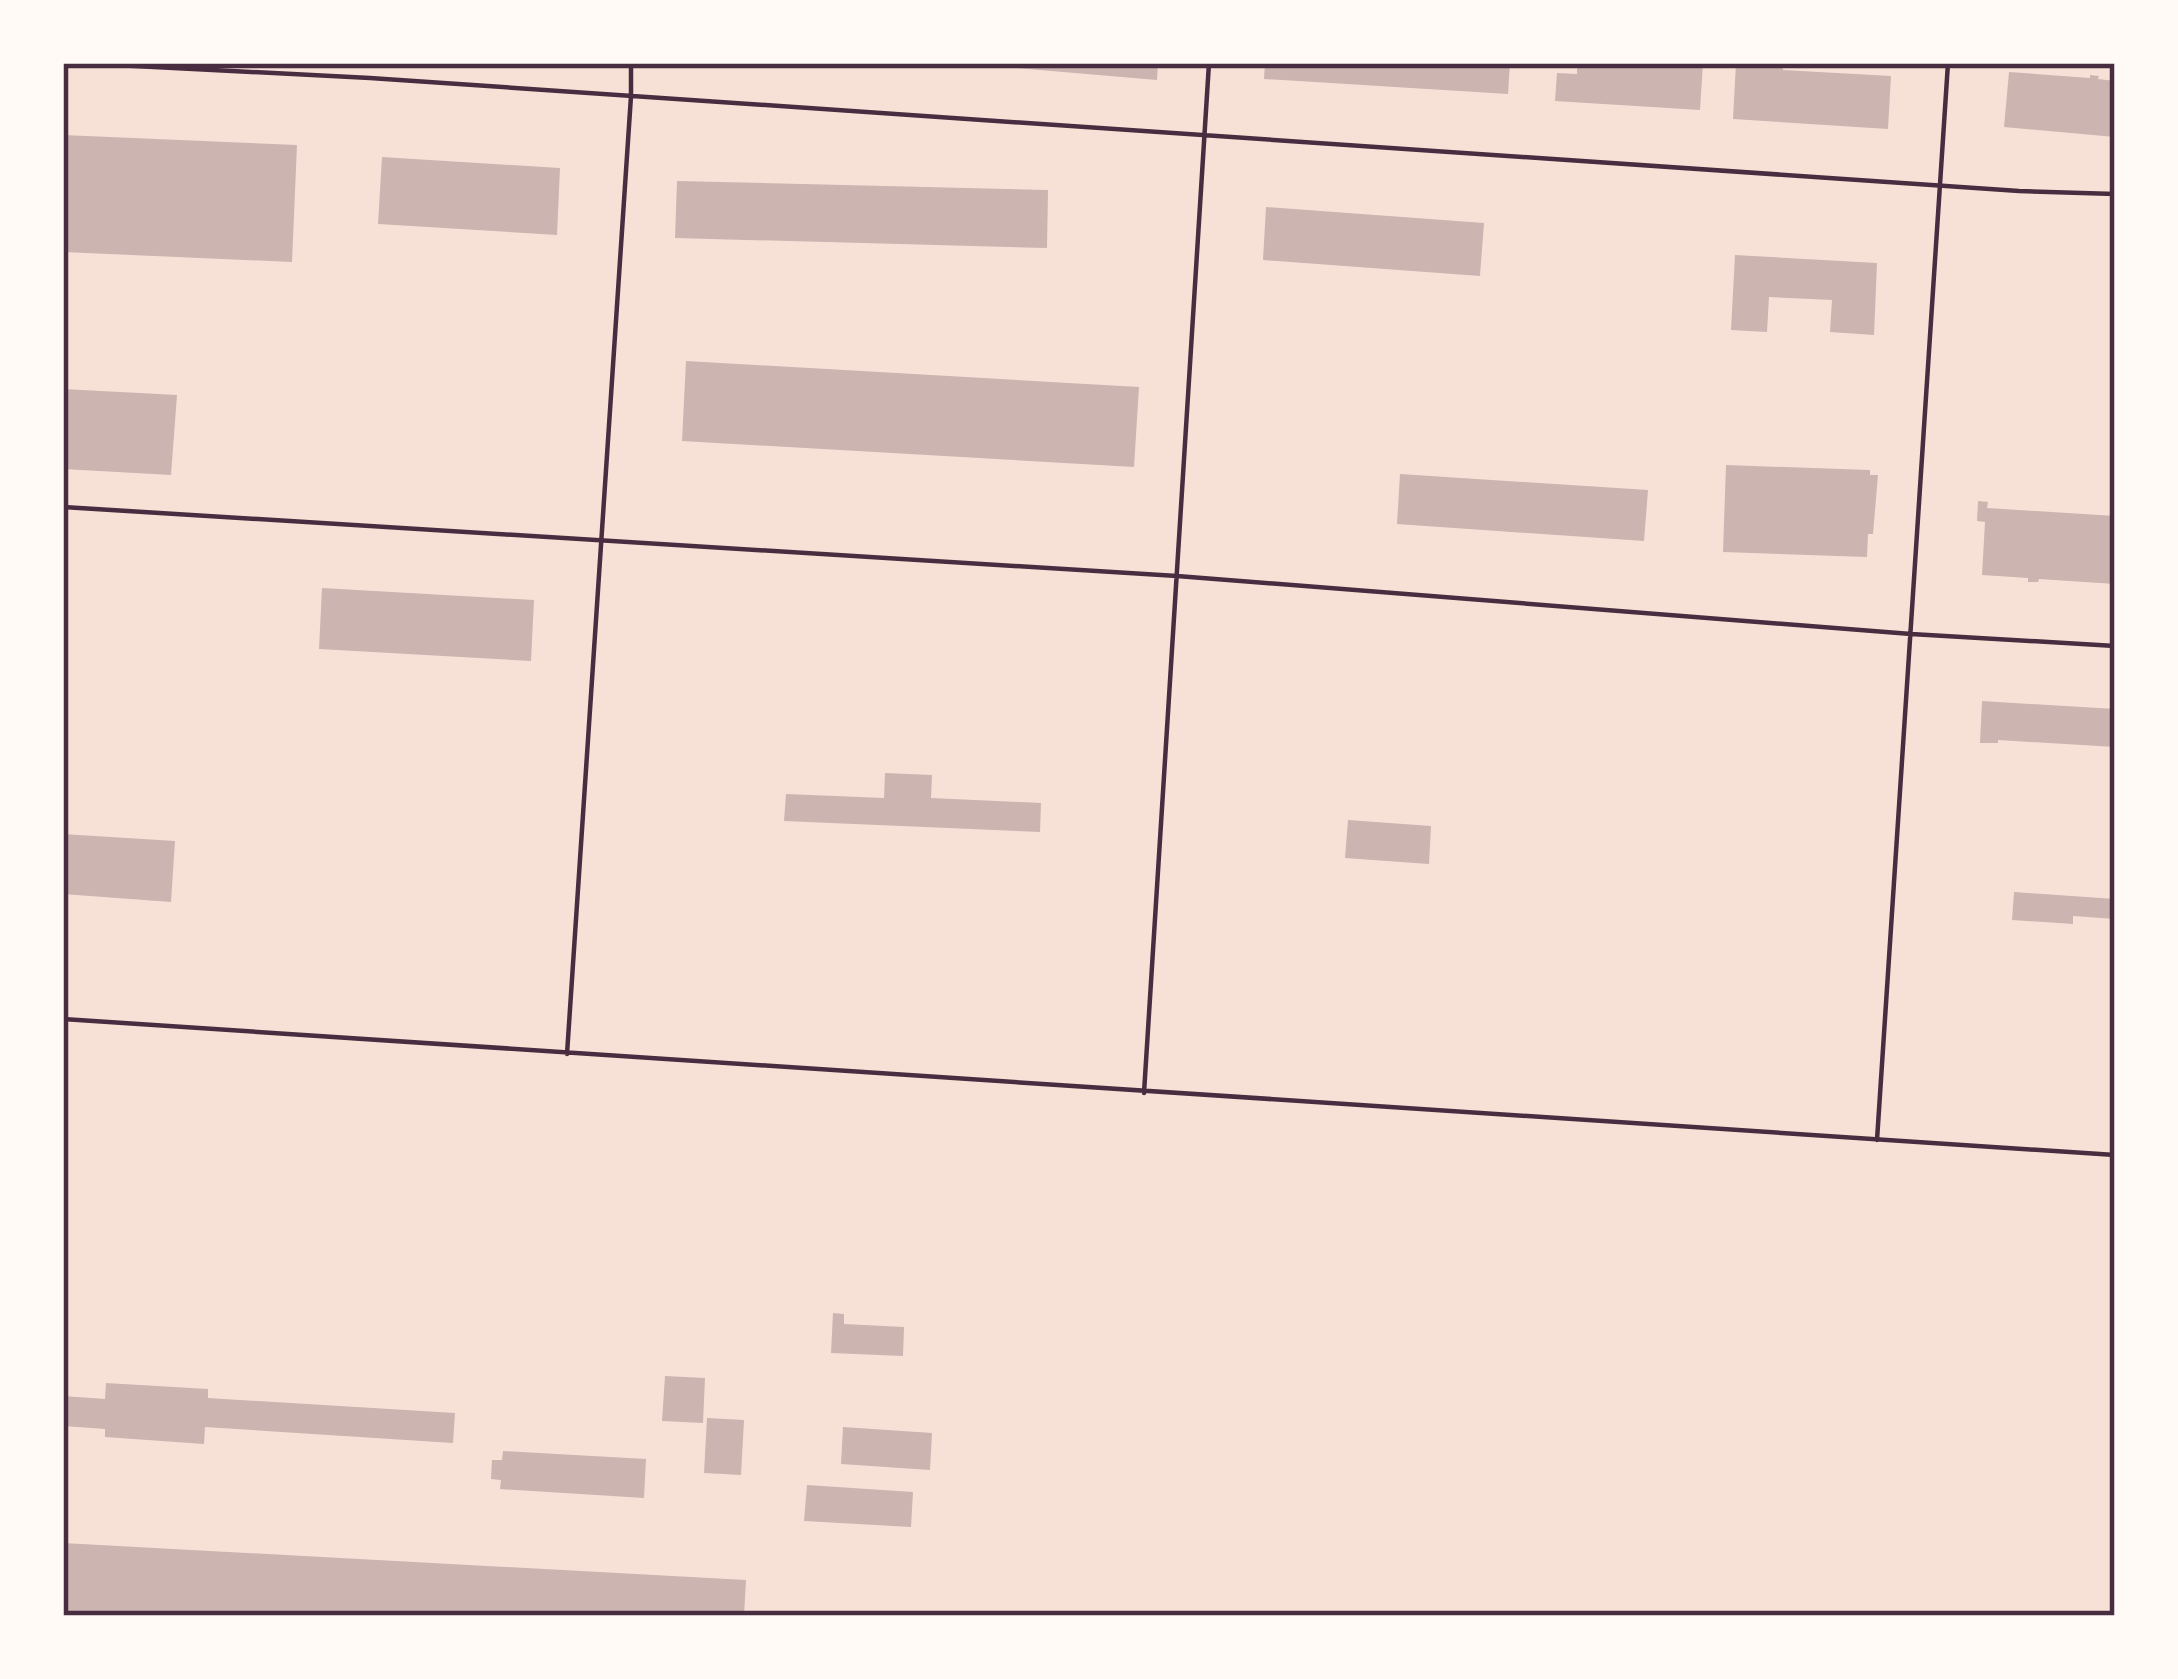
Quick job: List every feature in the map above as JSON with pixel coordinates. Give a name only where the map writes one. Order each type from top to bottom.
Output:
[{"type":"lane","points":[[76,63],[2115,194]]},
{"type":"lane","points":[[567,1054],[632,63]]},
{"type":"lane","points":[[1144,1093],[1209,63]]},
{"type":"lane","points":[[1877,1140],[1948,63]]},
{"type":"lane","points":[[63,507],[1177,576],[2115,646]]},
{"type":"lane","points":[[63,1019],[2115,1155]]},
{"type":"building","points":[[992,63],[1158,63],[1157,80]]},
{"type":"building","points":[[1265,63],[1510,63],[1508,94],[1264,79]]},
{"type":"building","points":[[1577,63],[1703,63],[1700,110],[1555,101],[1557,73],[1577,74]]},
{"type":"building","points":[[1736,63],[1783,63],[1783,70],[1891,76],[1888,129],[1733,119]]},
{"type":"building","points":[[2009,72],[2090,75],[2115,81],[2115,137],[2004,127]]},
{"type":"building","points":[[63,135],[297,145],[292,262],[63,252]]},
{"type":"building","points":[[382,157],[560,168],[557,235],[378,224]]},
{"type":"building","points":[[677,181],[1048,190],[1047,248],[675,238]]},
{"type":"building","points":[[1266,207],[1484,223],[1480,276],[1263,260]]},
{"type":"building","points":[[1735,255],[1877,263],[1874,335],[1830,332],[1832,300],[1769,297],[1767,332],[1731,330]]},
{"type":"building","points":[[686,361],[1139,387],[1134,467],[682,441]]},
{"type":"building","points":[[63,389],[177,395],[171,475],[63,469]]},
{"type":"building","points":[[1726,465],[1870,470],[1870,475],[1878,475],[1867,557],[1723,552]]},
{"type":"building","points":[[1400,474],[1648,490],[1644,541],[1397,524]]},
{"type":"building","points":[[1978,501],[1988,502],[1987,508],[2115,516],[2115,584],[2028,582],[2028,578],[1982,575],[1985,522],[1977,521]]},
{"type":"building","points":[[322,588],[534,600],[531,661],[319,649]]},
{"type":"building","points":[[1982,701],[2115,709],[2115,747],[1980,743]]},
{"type":"building","points":[[885,773],[932,775],[931,798],[1041,803],[1040,832],[784,821],[786,794],[884,798]]},
{"type":"building","points":[[1348,820],[1431,826],[1429,864],[1345,858]]},
{"type":"building","points":[[63,834],[175,841],[171,902],[63,894]]},
{"type":"building","points":[[2014,892],[2115,899],[2115,919],[2073,916],[2073,924],[2012,920]]},
{"type":"building","points":[[833,1313],[844,1314],[844,1324],[904,1327],[903,1356],[831,1353]]},
{"type":"building","points":[[665,1376],[705,1378],[703,1423],[662,1421]]},
{"type":"building","points":[[106,1383],[208,1389],[208,1398],[455,1413],[453,1443],[205,1427],[204,1444],[105,1437],[105,1429],[63,1426],[63,1396],[105,1399]]},
{"type":"building","points":[[707,1418],[744,1420],[741,1475],[704,1473]]},
{"type":"building","points":[[843,1427],[932,1433],[930,1470],[841,1464]]},
{"type":"building","points":[[503,1451],[646,1459],[644,1498],[500,1489],[501,1480],[491,1479],[492,1460],[502,1460]]},
{"type":"building","points":[[807,1485],[913,1492],[911,1527],[804,1521]]},
{"type":"building","points":[[63,1543],[746,1580],[744,1616],[63,1616]]}]
